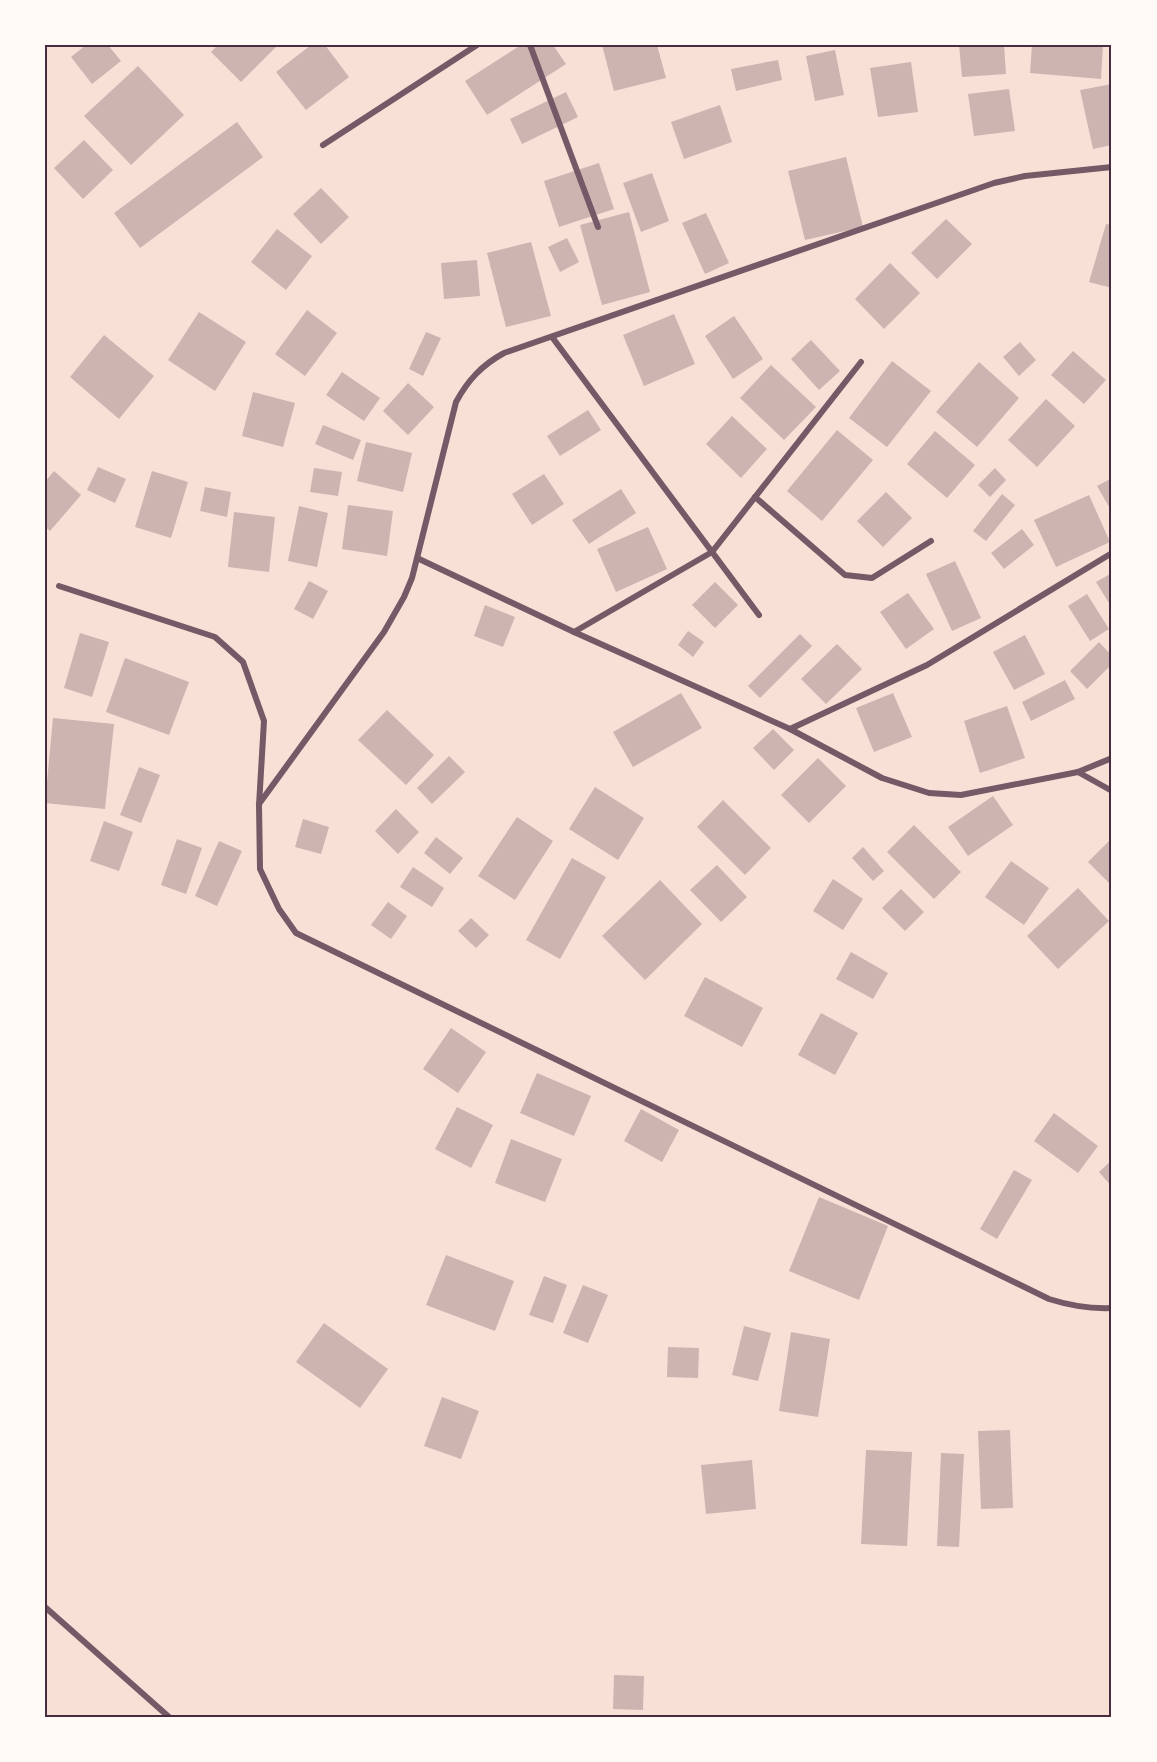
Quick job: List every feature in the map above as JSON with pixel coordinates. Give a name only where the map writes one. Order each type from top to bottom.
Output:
[{"type":"street","points":[[323,145],[477,45]]},
{"type":"street","points":[[530,45],[598,227]]},
{"type":"street","points":[[259,805],[395,615],[412,578],[456,402],[464,387],[488,361],[504,353],[994,183],[1025,176],[1112,167]]},
{"type":"street","points":[[552,337],[759,615]]},
{"type":"street","points":[[574,632],[712,552],[861,362]]},
{"type":"street","points":[[755,497],[845,575],[872,578],[931,541]]},
{"type":"street","points":[[790,729],[927,665],[1112,553]]},
{"type":"street","points":[[417,558],[574,632],[790,729],[882,778],[929,794],[961,795],[1078,772],[1112,758]]},
{"type":"street","points":[[58,586],[215,637],[243,662],[264,721],[259,805],[260,869],[279,909],[296,933],[1049,1299],[1080,1308],[1112,1308]]},
{"type":"street","points":[[1078,772],[1112,791]]},
{"type":"street","points":[[45,1607],[169,1717]]},
{"type":"building","points":[[86,45],[108,45],[121,61],[92,84],[71,57]]},
{"type":"building","points":[[218,45],[278,45],[241,82],[211,52]]},
{"type":"building","points":[[311,45],[325,45],[349,77],[306,110],[276,72]]},
{"type":"building","points":[[521,45],[553,45],[566,64],[487,115],[465,81]]},
{"type":"building","points":[[602,45],[657,45],[666,78],[614,91]]},
{"type":"building","points":[[959,45],[1004,45],[1006,74],[962,77]]},
{"type":"building","points":[[1032,45],[1103,45],[1101,79],[1030,73]]},
{"type":"building","points":[[835,50],[844,95],[815,101],[806,56]]},
{"type":"building","points":[[778,60],[782,80],[736,91],[731,69]]},
{"type":"building","points":[[911,62],[918,112],[878,117],[870,68]]},
{"type":"building","points":[[138,66],[184,115],[131,165],[84,116]]},
{"type":"building","points":[[1112,84],[1112,145],[1093,149],[1080,90]]},
{"type":"building","points":[[1009,89],[1015,131],[974,136],[968,94]]},
{"type":"building","points":[[566,92],[578,117],[522,144],[510,119]]},
{"type":"building","points":[[720,105],[732,142],[684,159],[671,122]]},
{"type":"building","points":[[237,122],[263,157],[140,248],[114,213]]},
{"type":"building","points":[[84,140],[113,170],[83,199],[54,168]]},
{"type":"building","points":[[846,157],[863,227],[805,240],[788,171]]},
{"type":"building","points":[[599,163],[614,209],[559,227],[544,181]]},
{"type":"building","points":[[652,173],[669,221],[641,232],[623,183]]},
{"type":"building","points":[[321,188],[349,217],[321,244],[293,214]]},
{"type":"building","points":[[629,212],[650,292],[602,305],[580,225]]},
{"type":"building","points":[[706,213],[729,263],[705,274],[682,223]]},
{"type":"building","points":[[946,219],[972,244],[937,279],[911,253]]},
{"type":"building","points":[[1106,224],[1112,225],[1112,288],[1089,282]]},
{"type":"building","points":[[277,229],[312,256],[286,290],[251,262]]},
{"type":"building","points":[[567,238],[579,262],[560,272],[548,247]]},
{"type":"building","points":[[531,242],[551,316],[506,327],[487,253]]},
{"type":"building","points":[[477,260],[480,296],[444,299],[441,263]]},
{"type":"building","points":[[890,263],[920,293],[884,329],[855,299]]},
{"type":"building","points":[[307,310],[337,333],[305,376],[275,354]]},
{"type":"building","points":[[199,312],[246,342],[215,391],[168,360]]},
{"type":"building","points":[[674,314],[695,364],[644,386],[623,335]]},
{"type":"building","points":[[734,316],[763,359],[733,379],[705,336]]},
{"type":"building","points":[[426,332],[441,338],[423,376],[409,369]]},
{"type":"building","points":[[104,335],[154,376],[119,419],[70,377]]},
{"type":"building","points":[[811,340],[840,371],[819,390],[791,359]]},
{"type":"building","points":[[1020,342],[1036,360],[1019,376],[1003,357]]},
{"type":"building","points":[[1073,351],[1106,380],[1084,404],[1051,375]]},
{"type":"building","points":[[892,361],[931,391],[887,447],[849,418]]},
{"type":"building","points":[[979,362],[1019,398],[977,447],[936,412]]},
{"type":"building","points":[[771,365],[816,407],[784,440],[740,398]]},
{"type":"building","points":[[342,372],[380,398],[364,421],[326,395]]},
{"type":"building","points":[[408,383],[434,407],[408,435],[383,411]]},
{"type":"building","points":[[253,392],[295,403],[283,447],[242,436]]},
{"type":"building","points":[[1046,399],[1075,426],[1037,467],[1008,440]]},
{"type":"building","points":[[588,410],[601,430],[560,456],[547,436]]},
{"type":"building","points":[[732,416],[767,449],[741,478],[706,444]]},
{"type":"building","points":[[323,425],[361,440],[353,460],[315,444]]},
{"type":"building","points":[[837,430],[873,460],[822,521],[787,491]]},
{"type":"building","points":[[935,431],[975,465],[947,498],[907,464]]},
{"type":"building","points":[[366,442],[412,453],[403,492],[357,481]]},
{"type":"building","points":[[98,467],[126,479],[115,503],[87,490]]},
{"type":"building","points":[[314,468],[342,472],[338,496],[310,492]]},
{"type":"building","points":[[995,468],[1006,480],[990,497],[978,485]]},
{"type":"building","points":[[54,471],[81,495],[50,531],[45,527],[45,482]]},
{"type":"building","points":[[152,471],[188,482],[171,538],[135,527]]},
{"type":"building","points":[[544,474],[564,504],[532,525],[512,494]]},
{"type":"building","points":[[1112,478],[1112,512],[1097,486]]},
{"type":"building","points":[[205,487],[231,492],[227,517],[200,511]]},
{"type":"building","points":[[621,489],[636,513],[589,544],[572,520]]},
{"type":"building","points":[[886,492],[912,518],[883,547],[857,521]]},
{"type":"building","points":[[1002,494],[1015,505],[986,541],[973,531]]},
{"type":"building","points":[[1089,495],[1110,542],[1056,567],[1034,520]]},
{"type":"building","points":[[348,505],[393,511],[387,556],[342,549]]},
{"type":"building","points":[[299,506],[328,513],[317,567],[288,561]]},
{"type":"building","points":[[234,512],[275,517],[269,572],[228,567]]},
{"type":"building","points":[[648,527],[667,569],[616,592],[597,549]]},
{"type":"building","points":[[1022,529],[1034,545],[1004,569],[991,553]]},
{"type":"building","points":[[955,561],[981,618],[952,631],[926,574]]},
{"type":"building","points":[[1112,573],[1112,608],[1096,582]]},
{"type":"building","points":[[309,581],[328,591],[313,619],[294,609]]},
{"type":"building","points":[[715,582],[738,605],[715,628],[692,605]]},
{"type":"building","points":[[908,593],[934,629],[906,649],[880,612]]},
{"type":"building","points":[[1087,594],[1109,629],[1090,641],[1068,606]]},
{"type":"building","points":[[485,605],[515,617],[503,647],[474,636]]},
{"type":"building","points":[[688,631],[704,642],[693,657],[678,645]]},
{"type":"building","points":[[80,633],[109,642],[92,697],[64,688]]},
{"type":"building","points":[[800,634],[812,646],[760,698],[748,686]]},
{"type":"building","points":[[1025,635],[1045,674],[1014,690],[993,652]]},
{"type":"building","points":[[1099,642],[1112,656],[1112,664],[1087,689],[1070,671]]},
{"type":"building","points":[[837,644],[862,669],[826,704],[801,679]]},
{"type":"building","points":[[125,658],[189,682],[169,735],[106,712]]},
{"type":"building","points":[[1065,680],[1075,699],[1031,721],[1022,702]]},
{"type":"building","points":[[681,693],[702,728],[633,767],[613,732]]},
{"type":"building","points":[[893,693],[912,737],[874,752],[856,708]]},
{"type":"building","points":[[1007,706],[1025,758],[980,773],[964,721]]},
{"type":"building","points":[[387,710],[434,755],[406,785],[358,740]]},
{"type":"building","points":[[53,718],[114,724],[105,809],[45,803]]},
{"type":"building","points":[[773,729],[794,750],[774,770],[753,748]]},
{"type":"building","points":[[449,756],[465,772],[432,804],[417,788]]},
{"type":"building","points":[[818,758],[846,786],[809,823],[781,795]]},
{"type":"building","points":[[139,767],[160,775],[141,823],[120,815]]},
{"type":"building","points":[[595,787],[644,818],[618,860],[569,829]]},
{"type":"building","points":[[993,796],[1013,825],[968,856],[948,827]]},
{"type":"building","points":[[723,800],[771,848],[745,875],[697,827]]},
{"type":"building","points":[[396,809],[419,832],[398,854],[375,831]]},
{"type":"building","points":[[517,817],[553,841],[515,900],[478,876]]},
{"type":"building","points":[[303,819],[329,827],[321,854],[295,847]]},
{"type":"building","points":[[104,821],[133,832],[119,871],[90,861]]},
{"type":"building","points":[[914,825],[961,872],[934,899],[887,852]]},
{"type":"building","points":[[436,837],[463,858],[450,874],[424,853]]},
{"type":"building","points":[[1112,838],[1112,886],[1088,862]]},
{"type":"building","points":[[177,839],[202,848],[186,894],[161,885]]},
{"type":"building","points":[[219,841],[242,851],[217,906],[195,896]]},
{"type":"building","points":[[863,847],[884,871],[873,881],[852,858]]},
{"type":"building","points":[[572,858],[606,877],[560,959],[526,940]]},
{"type":"building","points":[[1011,861],[1049,888],[1024,925],[985,897]]},
{"type":"building","points":[[717,865],[747,897],[721,922],[690,890]]},
{"type":"building","points":[[413,867],[444,888],[432,907],[400,887]]},
{"type":"building","points":[[833,879],[863,899],[843,930],[813,911]]},
{"type":"building","points":[[660,880],[702,924],[645,980],[602,936]]},
{"type":"building","points":[[1078,888],[1109,921],[1058,969],[1027,936]]},
{"type":"building","points":[[901,889],[924,912],[905,931],[882,908]]},
{"type":"building","points":[[388,902],[407,916],[391,939],[371,925]]},
{"type":"building","points":[[471,918],[489,935],[476,948],[458,931]]},
{"type":"building","points":[[851,952],[888,973],[873,999],[836,979]]},
{"type":"building","points":[[705,977],[763,1008],[742,1047],[684,1016]]},
{"type":"building","points":[[821,1013],[858,1033],[835,1075],[798,1055]]},
{"type":"building","points":[[451,1028],[486,1052],[458,1093],[423,1069]]},
{"type":"building","points":[[537,1073],[591,1096],[574,1136],[520,1113]]},
{"type":"building","points":[[457,1107],[493,1125],[471,1168],[435,1149]]},
{"type":"building","points":[[641,1109],[679,1130],[662,1162],[624,1141]]},
{"type":"building","points":[[1054,1113],[1098,1146],[1078,1173],[1034,1141]]},
{"type":"building","points":[[511,1139],[562,1159],[545,1202],[495,1183]]},
{"type":"building","points":[[1112,1160],[1112,1187],[1099,1172]]},
{"type":"building","points":[[1014,1170],[1032,1180],[997,1239],[980,1229]]},
{"type":"building","points":[[819,1197],[888,1226],[859,1300],[789,1271]]},
{"type":"building","points":[[446,1255],[514,1281],[495,1331],[426,1305]]},
{"type":"building","points":[[544,1276],[567,1285],[553,1323],[529,1315]]},
{"type":"building","points":[[583,1285],[608,1295],[588,1343],[563,1333]]},
{"type":"building","points":[[324,1323],[388,1369],[360,1408],[296,1362]]},
{"type":"building","points":[[744,1326],[771,1333],[758,1381],[732,1375]]},
{"type":"building","points":[[791,1332],[830,1339],[818,1417],[779,1411]]},
{"type":"building","points":[[668,1347],[699,1348],[698,1378],[667,1377]]},
{"type":"building","points":[[442,1397],[479,1411],[461,1459],[424,1446]]},
{"type":"building","points":[[1010,1430],[1013,1508],[981,1509],[978,1431]]},
{"type":"building","points":[[866,1450],[912,1452],[907,1546],[861,1544]]},
{"type":"building","points":[[941,1453],[964,1454],[959,1547],[937,1546]]},
{"type":"building","points":[[752,1460],[756,1509],[706,1514],[701,1465]]},
{"type":"building","points":[[614,1675],[644,1676],[643,1710],[613,1709]]}]
